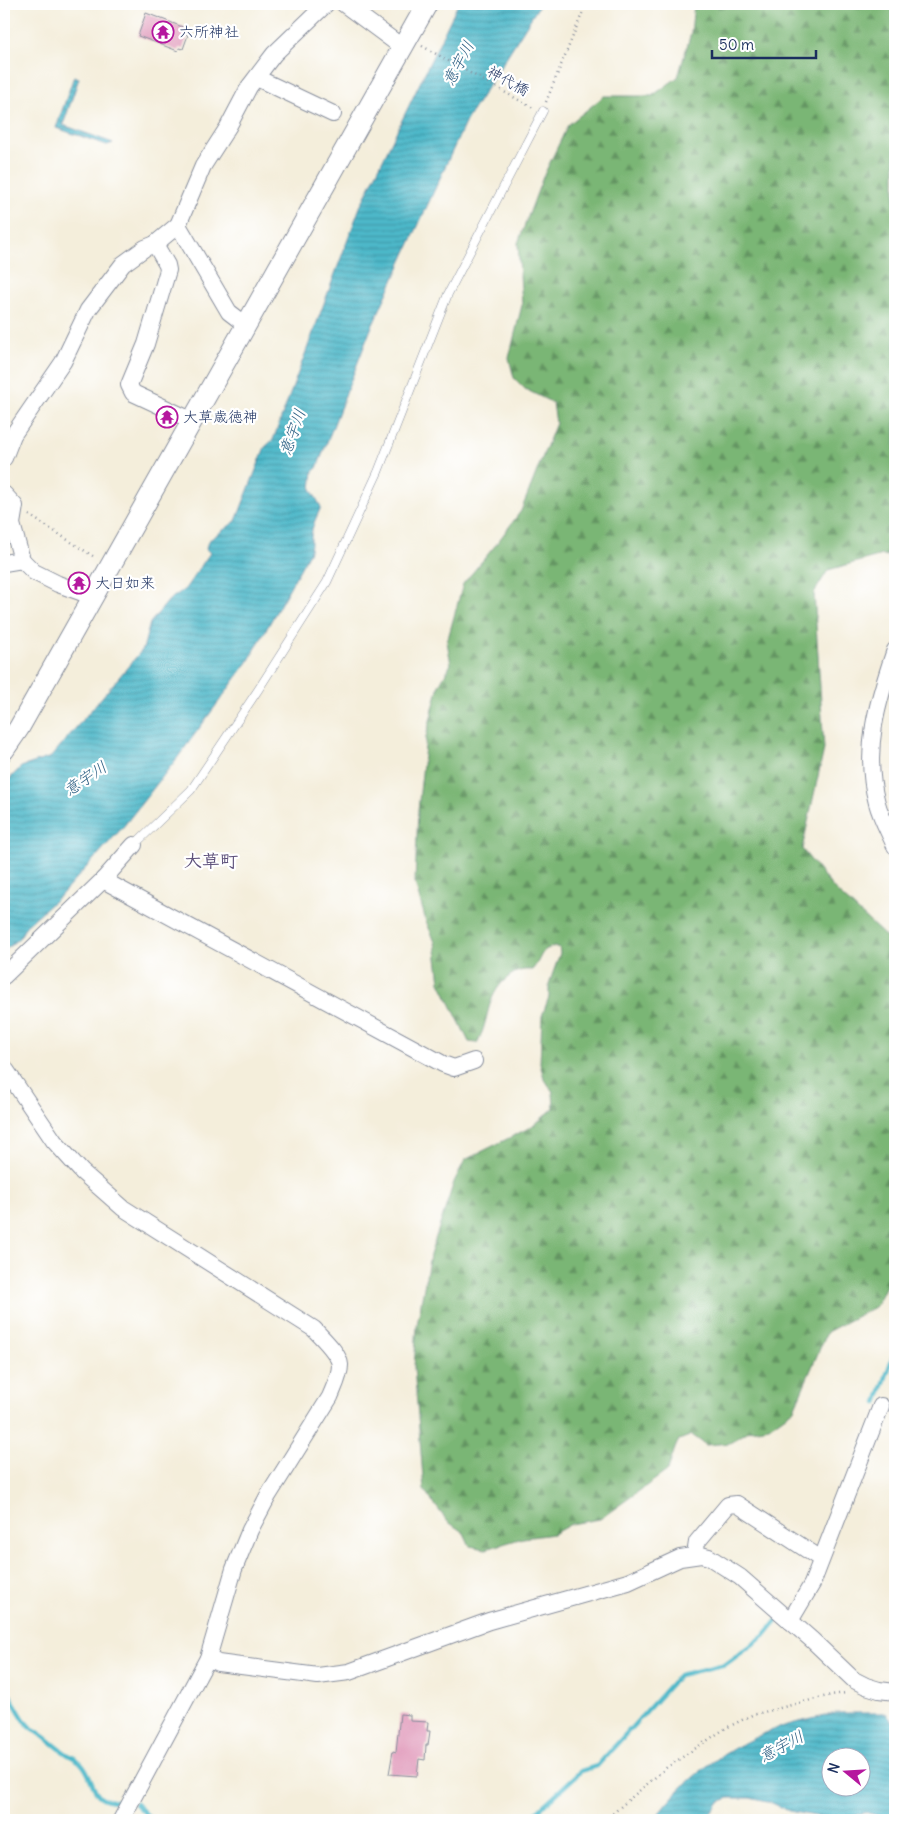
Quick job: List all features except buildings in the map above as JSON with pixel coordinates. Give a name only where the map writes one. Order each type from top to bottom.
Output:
[{"type":"street","points":[[4,458],[13,435],[63,362],[88,310],[123,264],[145,248],[155,244],[178,225],[203,166],[228,127],[249,88],[274,54],[326,4]]},
{"type":"street","points":[[344,4],[410,45]]},
{"type":"street","points":[[7,740],[94,597],[246,325],[410,45],[427,4]]},
{"type":"street","points":[[257,78],[333,114]]},
{"type":"street","points":[[178,225],[229,312],[246,325]]},
{"type":"street","points":[[155,244],[168,265],[168,270],[146,344],[129,385],[133,393],[193,421]]},
{"type":"street","points":[[4,494],[15,506],[12,524],[22,560],[34,572],[58,584],[94,597]]},
{"type":"street","points":[[4,563],[22,560]]},
{"type":"street","points":[[895,650],[881,692],[873,725],[870,759],[877,804],[895,846]]},
{"type":"street","points":[[4,976],[103,880],[134,845]]},
{"type":"street","points":[[103,880],[443,1064],[454,1068],[474,1061]]},
{"type":"street","points":[[4,1067],[54,1141],[82,1172],[123,1208],[314,1330],[328,1344],[340,1364],[337,1381],[330,1396],[268,1496],[250,1530],[234,1569],[208,1658],[121,1820]]},
{"type":"street","points":[[790,1621],[812,1584],[818,1557],[880,1406]]},
{"type":"street","points":[[695,1555],[697,1542],[728,1504],[733,1503],[818,1557]]},
{"type":"street","points":[[208,1658],[218,1663],[318,1676],[349,1672],[489,1621],[628,1582],[680,1558],[701,1554],[740,1577],[854,1680],[866,1686],[895,1692]]},
{"type":"lane","points":[[134,845],[191,790],[327,582],[378,472],[448,294],[543,111]]},
{"type":"path","points":[[543,111],[586,4]]},
{"type":"path","name":"神代橋","points":[[410,45],[534,109],[543,111]]},
{"type":"path","points":[[15,506],[52,528],[110,568]]},
{"type":"path","points":[[605,1820],[666,1768],[726,1728],[752,1715],[831,1695],[858,1691],[866,1686]]},
{"type":"green space","points":[[694,4],[895,4],[895,557],[882,555],[828,570],[814,593],[824,749],[802,849],[834,889],[895,945],[895,1267],[876,1306],[827,1332],[794,1409],[769,1427],[750,1430],[730,1443],[706,1445],[692,1435],[679,1440],[667,1471],[600,1519],[571,1524],[553,1534],[523,1538],[486,1549],[470,1546],[464,1533],[447,1521],[424,1490],[414,1367],[417,1325],[430,1255],[454,1182],[465,1160],[533,1126],[554,1108],[553,1092],[544,1078],[540,1064],[542,1016],[549,997],[549,984],[560,953],[559,947],[548,948],[532,970],[524,970],[512,974],[506,979],[494,994],[477,1043],[469,1042],[440,982],[435,942],[426,921],[415,883],[418,810],[426,737],[439,685],[451,664],[447,642],[463,584],[521,511],[556,423],[553,403],[525,389],[514,378],[509,358],[522,305],[518,243],[543,177],[568,125],[604,96],[652,96],[678,77],[691,33]]},
{"type":"water","name":"意宇川","points":[[458,4],[540,4],[466,121],[370,331],[317,468],[313,471],[311,489],[321,507],[314,522],[309,553],[248,662],[178,757],[123,827],[64,892],[26,926],[20,937],[4,951],[4,784],[21,767],[51,757],[143,649],[150,623],[169,600],[185,589],[210,553],[206,549],[208,541],[236,521],[265,447],[273,440],[360,207]]},
{"type":"water","points":[[74,76],[79,78],[63,125],[113,143],[107,145],[56,128]]},
{"type":"water","name":"意宇川","points":[[836,1713],[886,1713],[895,1726],[895,1820],[865,1812],[843,1820],[837,1820],[789,1811],[772,1803],[750,1798],[729,1798],[719,1802],[706,1820],[654,1820],[680,1789],[711,1763],[747,1742],[784,1726]]},
{"type":"waterway","points":[[877,1403],[895,1350]]},
{"type":"waterway","points":[[528,1820],[581,1771],[597,1766],[679,1675],[726,1664],[764,1636],[777,1620]]},
{"type":"waterway","points":[[4,1685],[27,1724],[64,1752],[77,1759],[86,1769],[98,1794],[104,1799],[124,1801]]},
{"type":"waterway","points":[[136,1804],[152,1820]]},
{"type":"place","name":"六所神社","points":[[163,32]]},
{"type":"place","name":"大草歳徳神","points":[[167,417]]},
{"type":"place","name":"大日如来","points":[[79,583]]},
{"type":"district","name":"大草町","points":[[211,861]]}]
